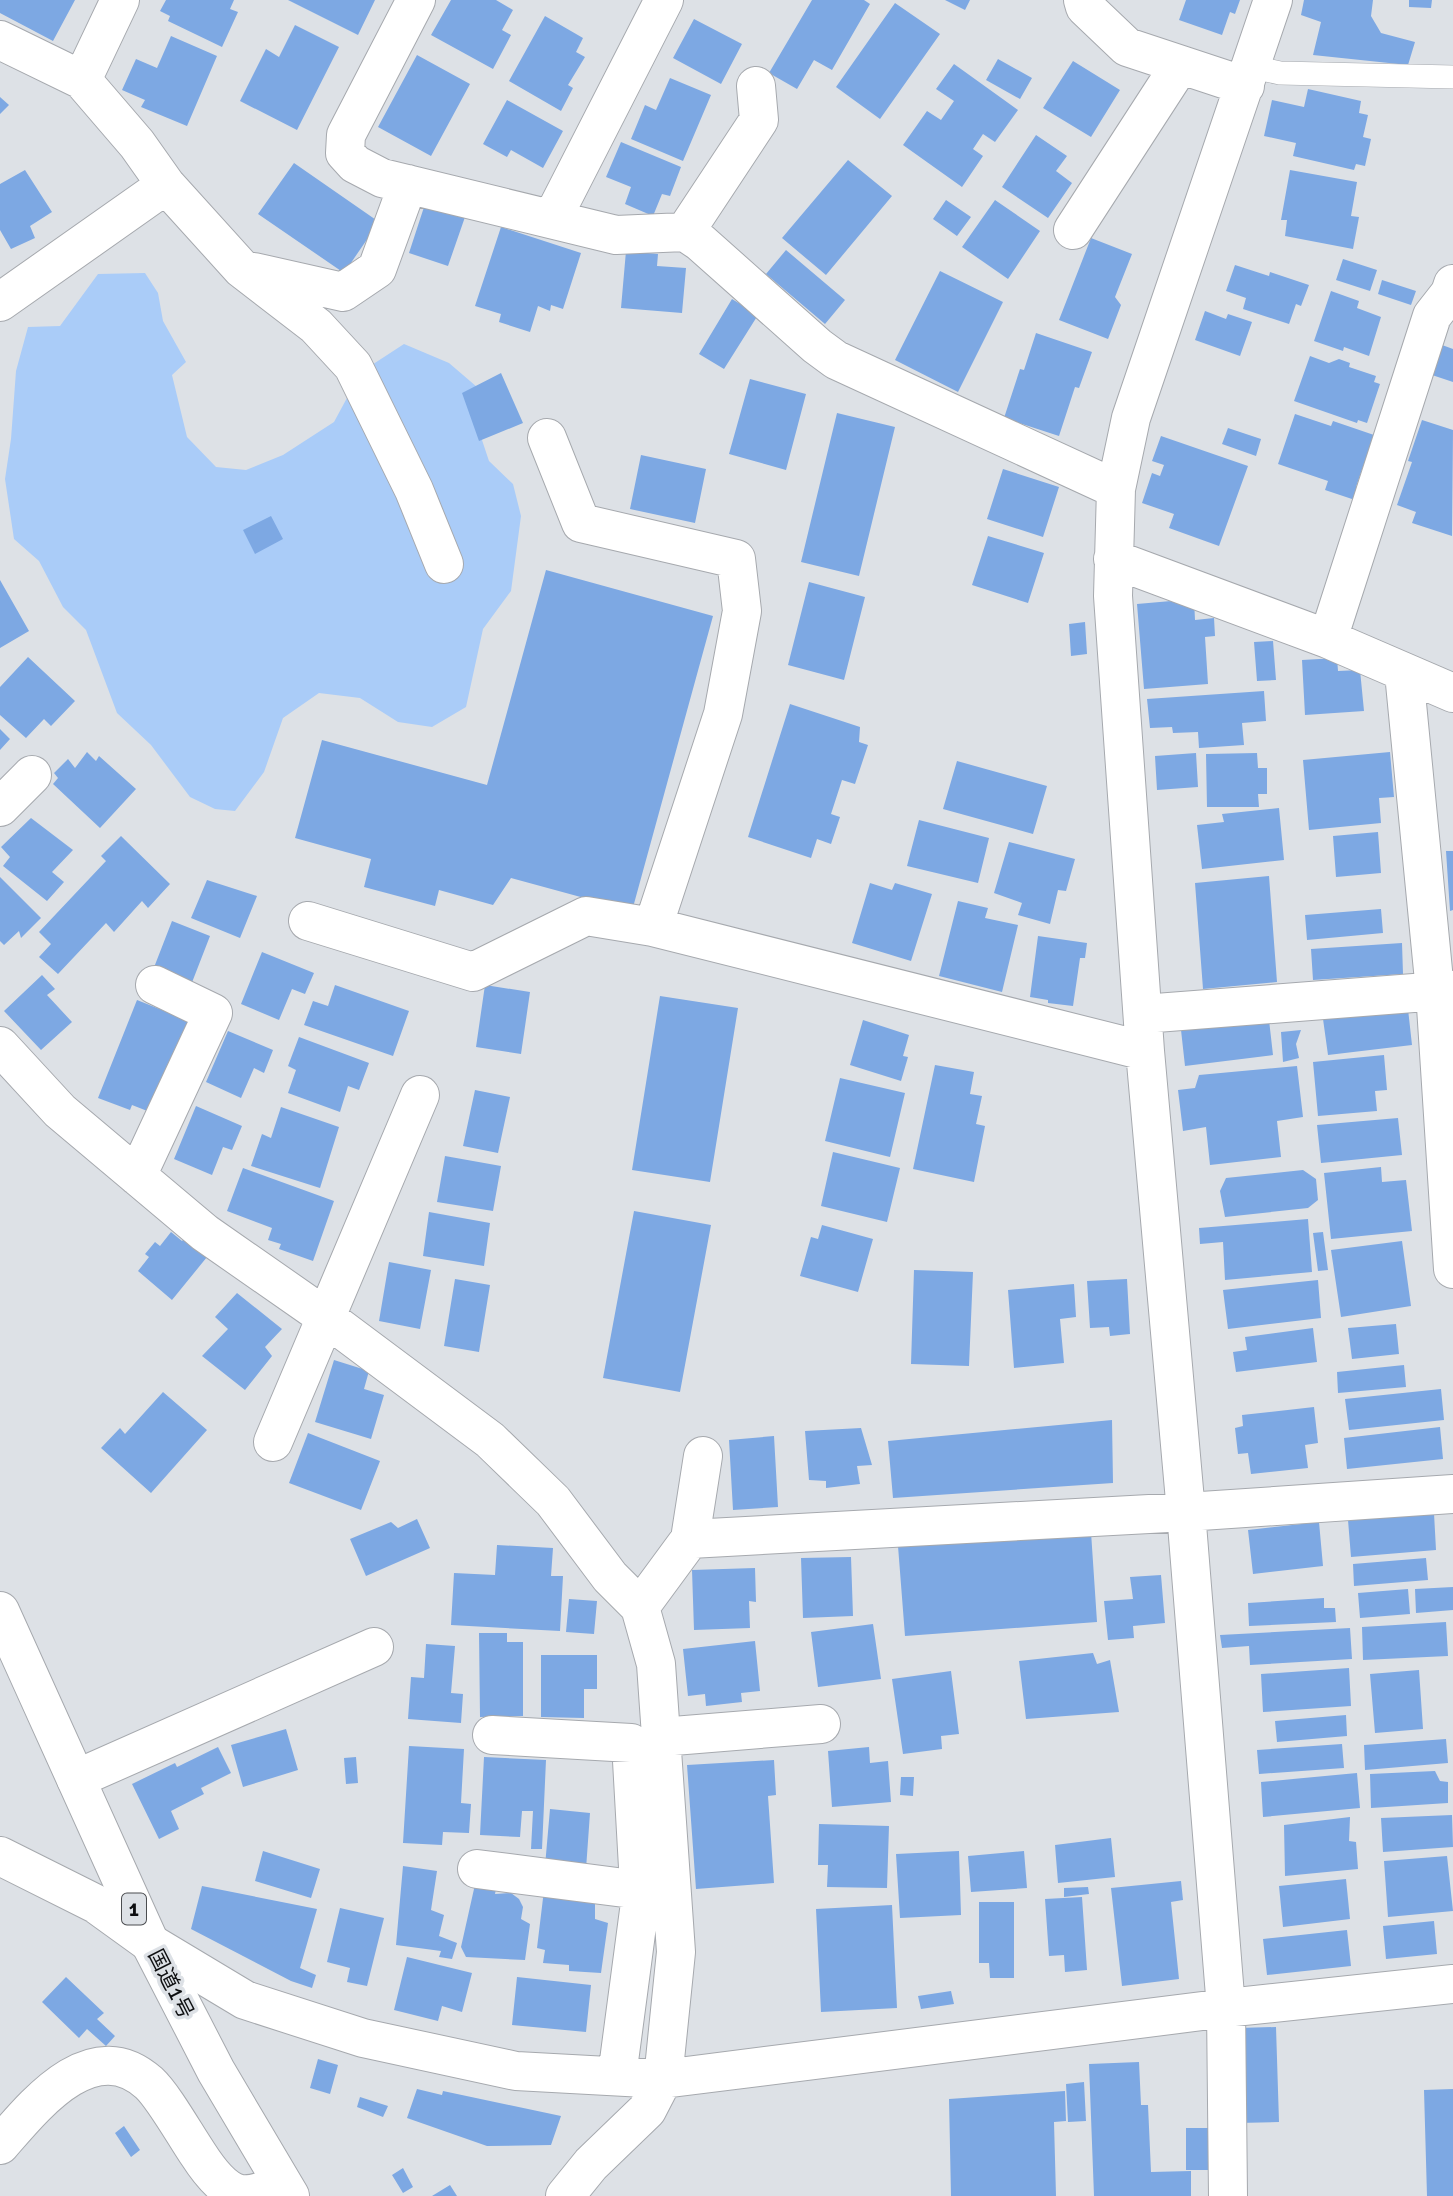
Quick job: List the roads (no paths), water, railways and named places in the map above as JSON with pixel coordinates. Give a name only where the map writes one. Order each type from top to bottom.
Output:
[{"type":"main road","points":[[82,80],[120,0]]},
{"type":"main road","points":[[416,0],[346,135],[345,153],[355,164],[382,178],[616,235],[685,232],[836,360],[1116,489]]},
{"type":"main road","points":[[552,219],[664,0]]},
{"type":"main road","points":[[1083,0],[1085,7],[1127,47],[1181,65],[1248,77]]},
{"type":"main road","points":[[1228,2196],[1226,2008],[1144,1033],[1113,596],[1113,559],[1116,489],[1131,418],[1273,0]]},
{"type":"main road","points":[[0,40],[82,80],[137,144],[166,185],[242,270],[316,326],[354,366],[414,490],[444,564]]},
{"type":"main road","points":[[1073,230],[1181,65]]},
{"type":"main road","points":[[685,232],[759,120],[756,86]]},
{"type":"main road","points":[[242,270],[343,292],[377,269],[408,184]]},
{"type":"main road","points":[[0,302],[166,185]]},
{"type":"main road","points":[[1328,639],[1432,316],[1450,293],[1453,284]]},
{"type":"main road","points":[[547,438],[581,523],[736,559],[742,611],[723,714],[653,927]]},
{"type":"main road","points":[[1113,559],[1328,639],[1453,693]]},
{"type":"main road","points":[[1405,673],[1444,990],[1453,1269]]},
{"type":"main road","points":[[0,807],[32,775]]},
{"type":"main road","points":[[308,921],[474,972],[586,916],[653,927],[1144,1033],[1444,990]]},
{"type":"main road","points":[[137,1176],[213,1013],[155,985]]},
{"type":"main road","points":[[0,1046],[60,1111],[205,1233],[324,1316],[490,1440],[553,1501],[610,1577],[640,1608],[656,1664],[676,1952],[663,2079],[647,2110],[591,2164],[565,2196]]},
{"type":"main road","points":[[273,1442],[419,1095]]},
{"type":"main road","points":[[640,1608],[690,1539],[703,1455]]},
{"type":"main road","points":[[690,1539],[1186,1512],[1453,1494]]},
{"type":"main road","name":"国道1号","points":[[0,1611],[150,1943],[216,2071],[286,2190]]},
{"type":"main road","points":[[76,1779],[374,1647]]},
{"type":"main road","points":[[661,1737],[821,1724]]},
{"type":"main road","points":[[492,1735],[631,1743],[640,1903],[617,2076]]},
{"type":"main road","points":[[0,1856],[96,1904],[150,1943],[245,2000],[363,2038],[516,2071],[663,2079],[1226,2008],[1453,1984]]},
{"type":"main road","points":[[477,1869],[640,1890]]},
{"type":"main road","points":[[0,2145],[39,2100],[66,2080],[84,2070],[107,2066],[132,2071],[150,2084],[204,2163],[225,2186],[241,2194],[286,2190]]},
{"type":"lane","points":[[1248,77],[1280,73],[1453,76]]}]
